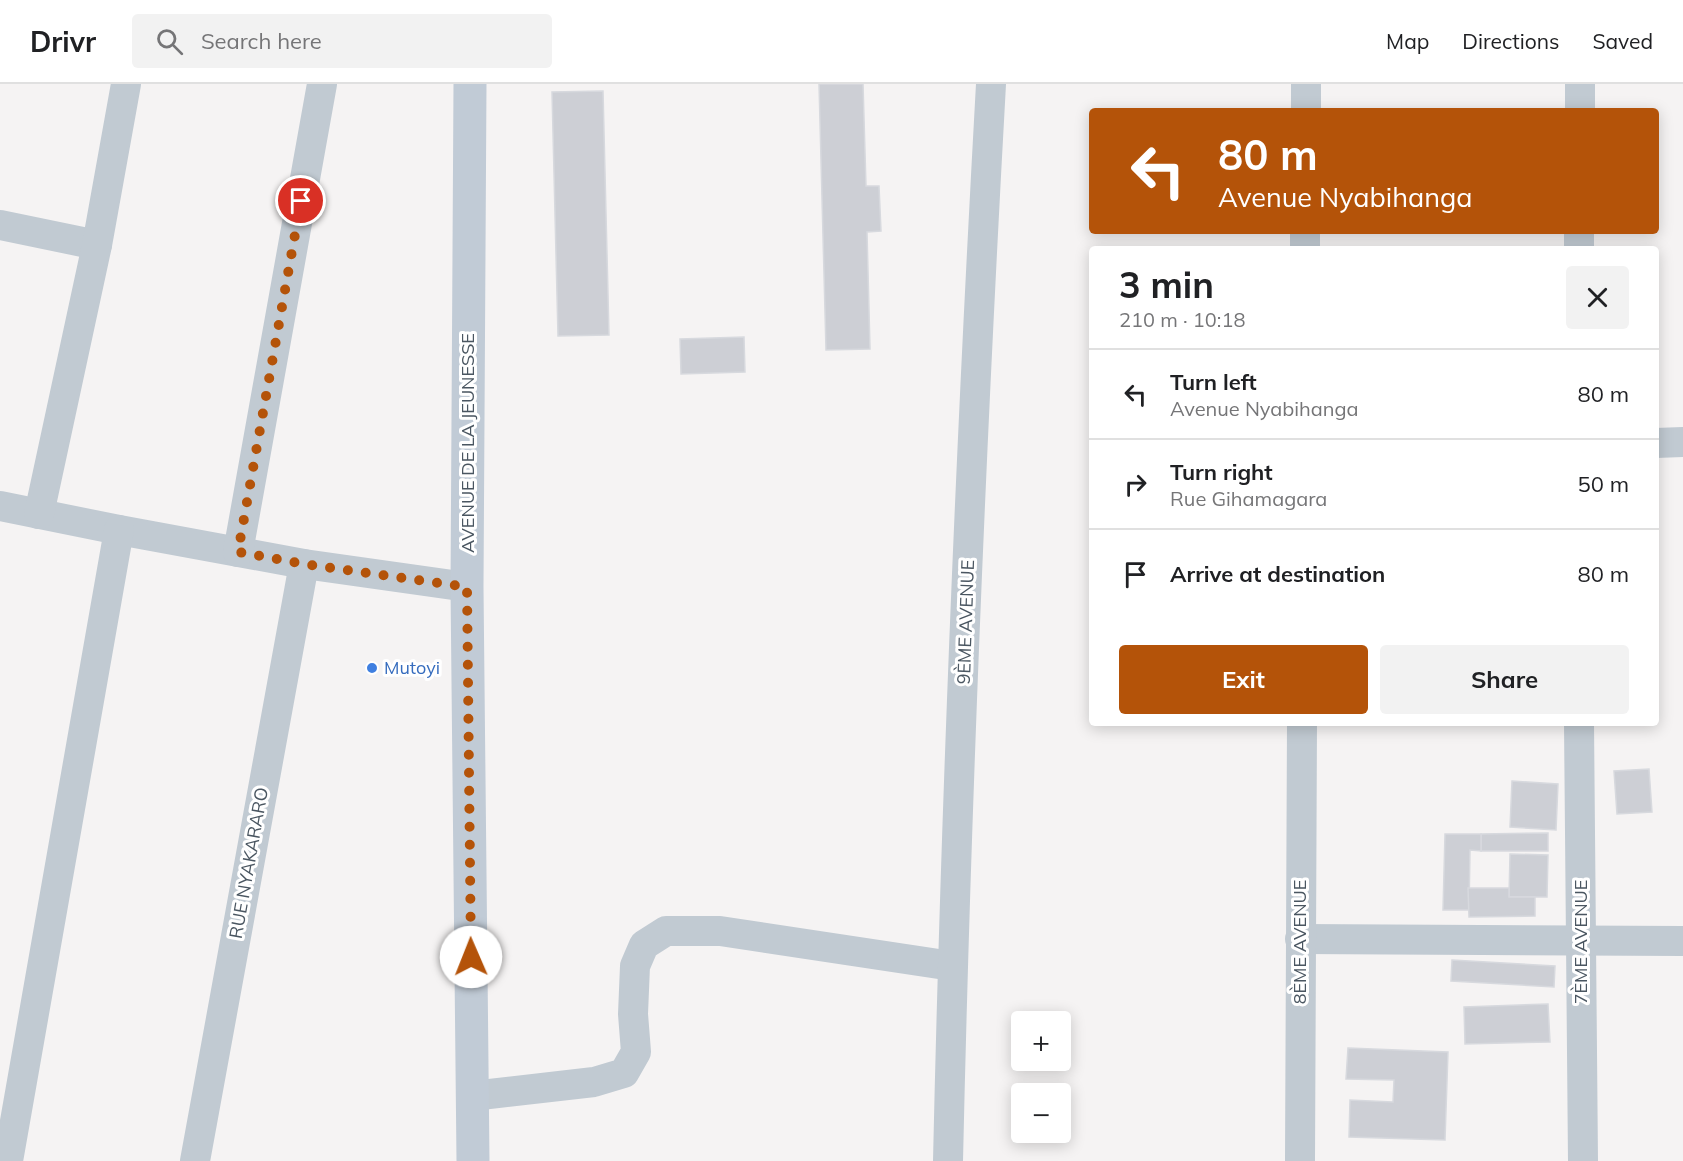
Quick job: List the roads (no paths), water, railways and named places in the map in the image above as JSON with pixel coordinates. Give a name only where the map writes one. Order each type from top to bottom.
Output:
[{"type":"street","points":[[39,514],[97,245],[126,84]]},
{"type":"street","points":[[238,552],[322,84]]},
{"type":"street","name":"AVENUE DE LA JEUNESSE","points":[[470,84],[467,587],[473,1161]]},
{"type":"street","name":"9ÈME AVENUE","points":[[948,1161],[952,966],[979,307],[992,84]]},
{"type":"street","points":[[1306,84],[1306,108]]},
{"type":"street","points":[[1580,84],[1580,108]]},
{"type":"street","points":[[0,225],[97,245]]},
{"type":"street","points":[[1659,443],[1683,442]]},
{"type":"street","points":[[0,506],[304,564],[467,587]]},
{"type":"street","points":[[8,1161],[119,530]]},
{"type":"street","name":"RUE NYAKARARO","points":[[195,1161],[304,564]]},
{"type":"street","name":"8ÈME AVENUE","points":[[1300,1161],[1302,726]]},
{"type":"street","name":"7ÈME AVENUE","points":[[1579,726],[1583,1161]]},
{"type":"street","points":[[472,1096],[594,1082],[624,1073],[636,1053],[633,1014],[634,966],[644,945],[666,931],[720,931],[952,966]]},
{"type":"street","points":[[1300,939],[1683,941]]},
{"type":"place","name":"Mutoyi","points":[[372,668]]}]
